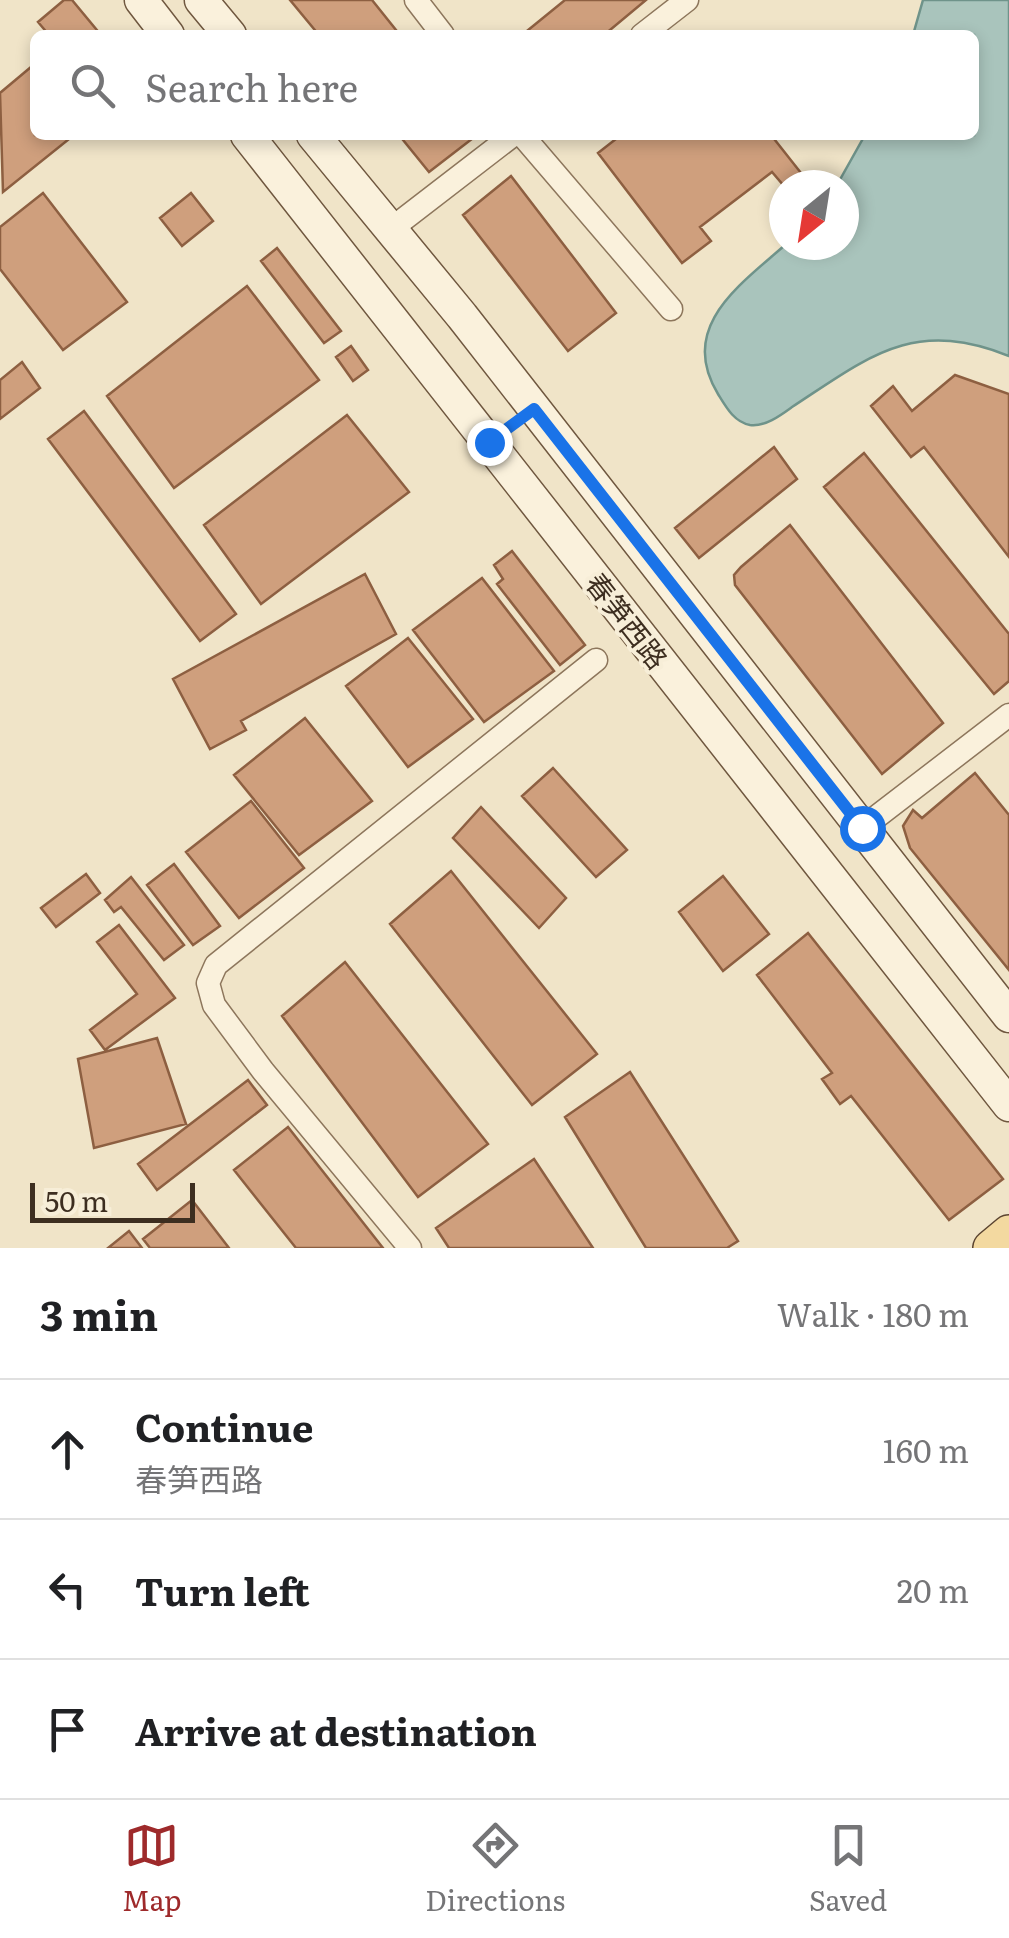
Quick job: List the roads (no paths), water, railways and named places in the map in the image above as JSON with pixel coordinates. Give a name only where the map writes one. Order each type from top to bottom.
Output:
[{"type":"main road","points":[[140,0],[164,30]]},
{"type":"main road","points":[[201,0],[226,30]]},
{"type":"main road","name":"春笋西路","points":[[251,140],[1009,1105]]},
{"type":"main road","name":"春笋西路","points":[[317,140],[534,409],[1009,1016]]},
{"type":"main road","points":[[489,442],[534,409]]},
{"type":"main road","points":[[991,1248],[1009,1234]]},
{"type":"street","points":[[416,0],[439,30]]},
{"type":"street","points":[[648,30],[687,0]]},
{"type":"street","points":[[391,230],[507,140]]},
{"type":"street","points":[[526,140],[671,309]]},
{"type":"street","points":[[410,1248],[214,1006],[208,983],[216,965],[596,660]]},
{"type":"street","points":[[862,828],[1009,715]]},
{"type":"water","points":[[923,0],[1009,0],[1009,356],[946,341],[894,348],[845,372],[772,420],[756,425],[744,423],[727,409],[707,370],[705,348],[719,309],[769,259],[859,260],[859,170],[845,170],[862,140],[979,140],[979,30],[914,30]]}]
